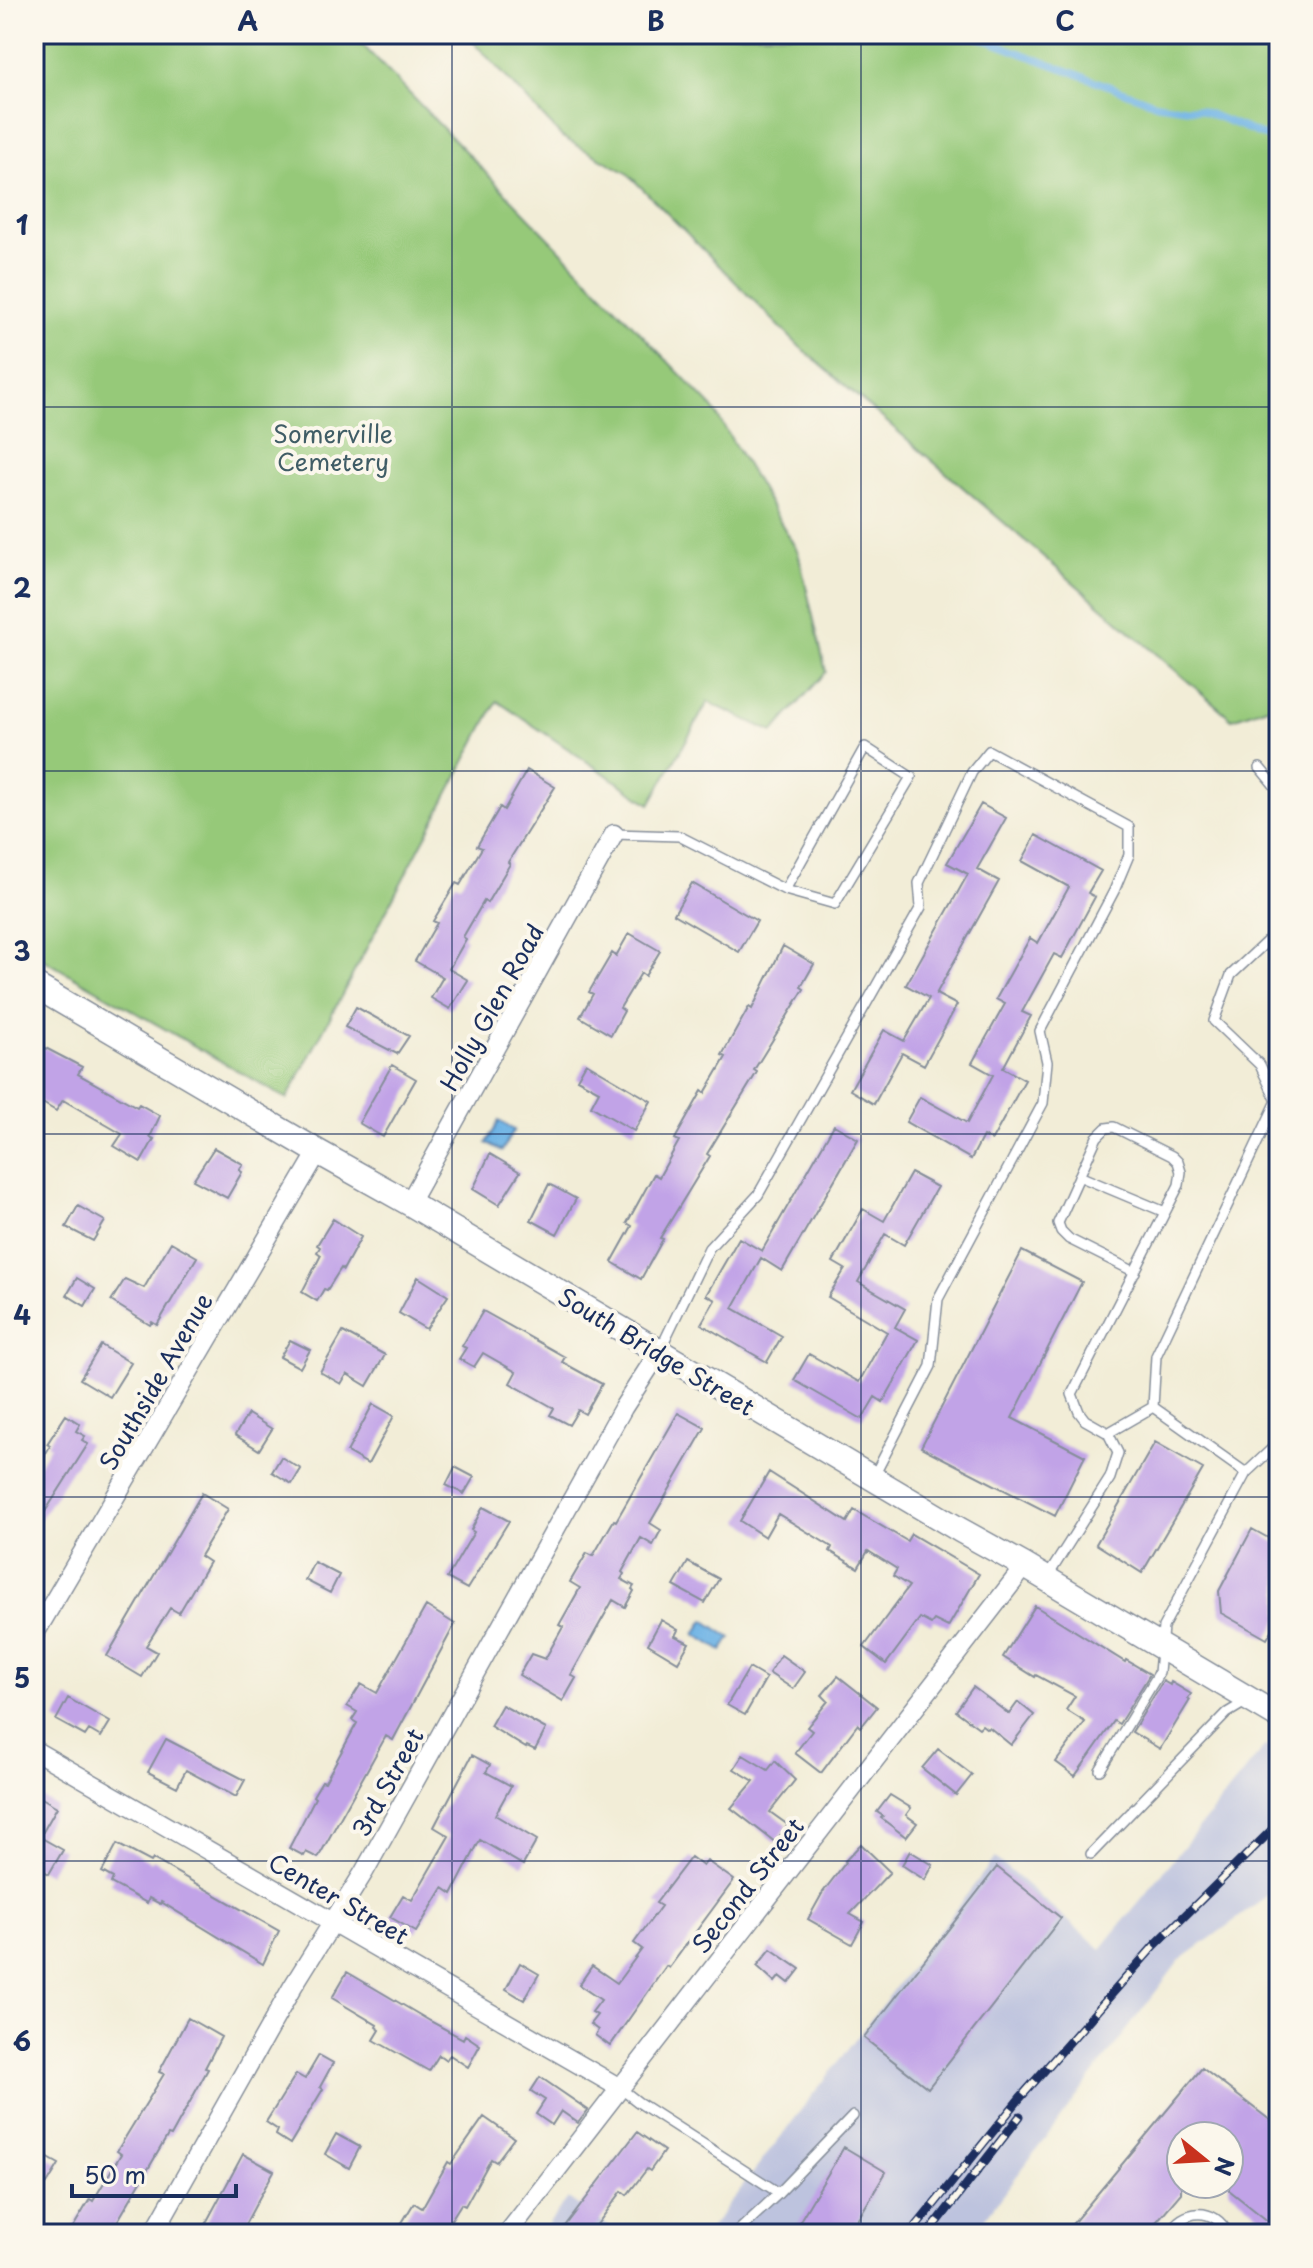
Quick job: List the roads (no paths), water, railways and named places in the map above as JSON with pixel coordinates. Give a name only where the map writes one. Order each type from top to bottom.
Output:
[{"type":"street","name":"Holly Glen Road","points":[[409,1203],[614,834]]},
{"type":"street","name":"South Bridge Street","points":[[34,985],[1279,1717]]},
{"type":"street","name":"Southside Avenue","points":[[34,1635],[318,1152]]},
{"type":"street","name":"3rd Street","points":[[153,2234],[293,1986],[364,1872],[623,1408],[659,1352]]},
{"type":"street","name":"Second Street","points":[[507,2234],[1025,1566]]},
{"type":"street","name":"Center Street","points":[[34,1750],[620,2088]]},
{"type":"lane","points":[[614,834],[679,836],[785,890],[835,904],[911,777],[865,747],[785,890]]},
{"type":"lane","points":[[659,1352],[709,1248],[758,1195],[921,907],[919,883],[972,772],[989,751],[1129,827],[1129,855],[1114,891],[1040,1031],[1047,1062],[1043,1103],[938,1299],[931,1366],[872,1479]]},
{"type":"lane","points":[[1260,768],[1279,791]]},
{"type":"lane","points":[[1153,1407],[1156,1356],[1277,1101],[1260,1065],[1214,1021],[1231,975],[1279,930]]},
{"type":"lane","points":[[1046,1579],[1110,1478],[1118,1453],[1108,1433],[1085,1420],[1072,1394],[1135,1272],[1179,1185],[1181,1172],[1172,1156],[1114,1127],[1106,1128],[1097,1137],[1058,1223],[1069,1239],[1135,1272]]},
{"type":"lane","points":[[1079,1176],[1165,1212]]},
{"type":"lane","points":[[1108,1433],[1153,1407]]},
{"type":"lane","points":[[1153,1407],[1246,1473]]},
{"type":"lane","points":[[1100,1770],[1159,1673],[1163,1627],[1246,1473],[1279,1442]]},
{"type":"lane","points":[[1091,1854],[1227,1713],[1250,1699]]},
{"type":"lane","points":[[620,2088],[779,2193]]},
{"type":"lane","points":[[735,2234],[853,2116]]},
{"type":"lane","points":[[1169,2234],[1180,2218],[1200,2213],[1219,2220],[1228,2234]]},
{"type":"water","points":[[499,1121],[514,1130],[502,1151],[487,1143]]},
{"type":"water","points":[[704,1620],[731,1638],[722,1651],[695,1634]]},
{"type":"waterway","points":[[970,34],[1157,104],[1200,110],[1279,142]]},
{"type":"railway","points":[[910,2234],[1020,2098],[1154,1946],[1279,1823]]},
{"type":"railway","points":[[928,2234],[1020,2116]]},
{"type":"park label","name":"Somerville Cemetery","points":[[333,447]]}]
